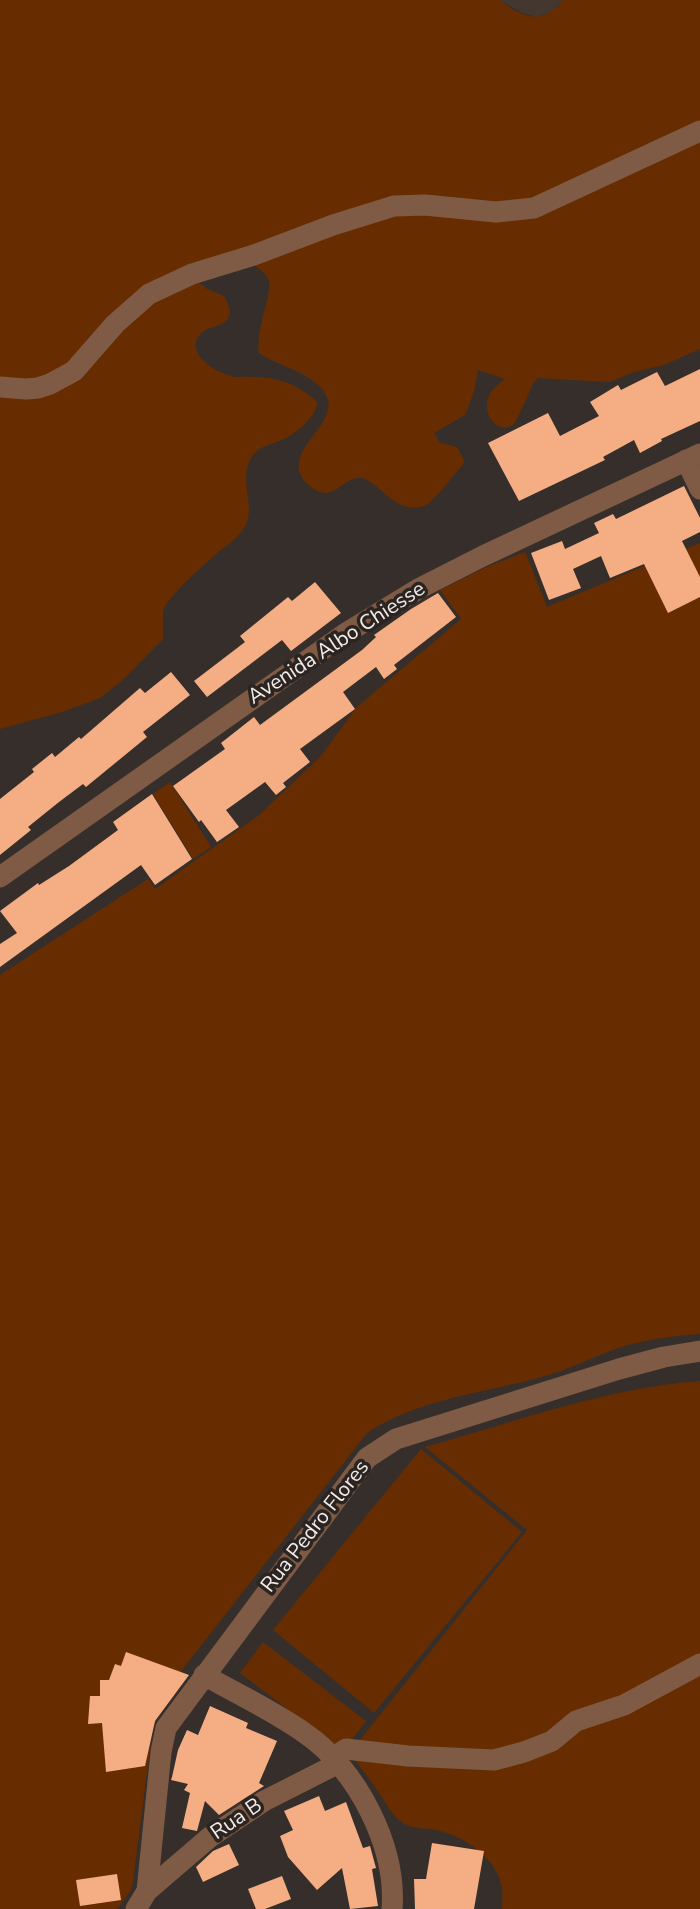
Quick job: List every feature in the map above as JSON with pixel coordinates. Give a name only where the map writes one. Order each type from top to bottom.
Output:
[{"type":"street","points":[[0,387],[38,388],[74,371],[125,314],[149,294],[184,277],[394,206],[425,205],[496,212],[534,208],[700,131]]},
{"type":"street","points":[[693,457],[700,489]]},
{"type":"street","name":"Avenida Albo Chiesse","points":[[0,877],[335,641],[420,588],[693,457]]},
{"type":"street","name":"Rua Pedro Flores","points":[[142,1900],[163,1737],[170,1719],[367,1458],[396,1439],[619,1369],[700,1351]]},
{"type":"street","name":"Rua B","points":[[142,1900],[210,1837],[264,1801],[335,1761],[346,1749],[487,1761],[524,1752],[559,1738],[576,1721],[624,1704],[700,1664]]},
{"type":"street","points":[[204,1675],[305,1734],[335,1761],[359,1794],[387,1849],[392,1870],[392,1909]]},
{"type":"shaded area","points":[[0,0],[500,0],[517,12],[540,16],[548,13],[563,0],[700,0],[700,349],[664,365],[631,373],[610,382],[538,378],[517,419],[513,425],[505,428],[492,421],[487,401],[490,393],[505,379],[478,370],[474,392],[465,415],[434,433],[440,443],[457,447],[465,462],[430,502],[415,508],[406,507],[368,480],[361,478],[350,480],[335,490],[324,493],[307,484],[299,467],[300,457],[324,420],[328,400],[324,391],[308,377],[259,353],[259,335],[269,287],[268,278],[249,262],[197,281],[207,289],[224,296],[230,311],[227,320],[205,330],[198,337],[197,352],[201,358],[224,374],[261,377],[291,384],[318,403],[315,410],[296,432],[261,448],[253,455],[246,472],[249,511],[244,528],[166,604],[163,611],[163,639],[125,678],[100,698],[62,712],[0,729]]},
{"type":"shaded area","points":[[500,0],[563,0],[551,12],[536,17],[522,13]]},
{"type":"shaded area","points":[[700,543],[700,1334],[660,1338],[621,1347],[555,1373],[431,1404],[387,1421],[367,1433],[182,1670],[168,1693],[152,1733],[131,1890],[117,1909],[0,1909],[0,975],[148,879],[155,889],[258,816],[321,756],[357,707],[461,619],[440,590],[484,568],[525,552],[547,607]]},
{"type":"shaded area","points":[[170,782],[211,847],[193,859],[153,794]]},
{"type":"shaded area","points":[[700,1381],[700,1909],[502,1909],[499,1877],[487,1859],[460,1838],[435,1830],[412,1827],[399,1820],[349,1754],[527,1530],[425,1447],[595,1398]]},
{"type":"shaded area","points":[[421,1449],[522,1532],[374,1713],[273,1630]]},
{"type":"shaded area","points":[[263,1642],[366,1721],[343,1751],[240,1673]]},
{"type":"building","points":[[700,369],[700,421],[661,439],[662,441],[640,453],[634,440],[603,457],[605,460],[519,501],[488,443],[548,413],[560,436],[599,416],[590,402],[618,385],[621,390],[657,372],[665,386]]},
{"type":"building","points":[[684,486],[700,518],[700,532],[682,541],[700,577],[700,597],[668,613],[644,564],[610,578],[601,556],[573,569],[581,588],[549,600],[531,553],[562,541],[565,549],[599,533],[594,523],[613,514],[616,519]]},
{"type":"building","points":[[315,582],[341,613],[291,651],[282,640],[207,697],[194,681],[245,642],[240,636],[288,597],[292,601]]},
{"type":"building","points":[[438,593],[456,617],[394,665],[397,669],[384,679],[376,667],[343,692],[355,709],[300,749],[310,762],[283,783],[286,787],[276,795],[265,782],[226,810],[239,827],[217,842],[173,786],[225,749],[221,743],[254,717],[260,725],[362,650],[376,637],[374,635]]},
{"type":"building","points":[[171,672],[190,695],[143,732],[147,737],[86,787],[83,784],[59,802],[28,827],[31,830],[0,855],[0,799],[34,772],[32,769],[52,753],[55,757],[79,737],[81,739],[140,688],[145,693]]},
{"type":"building","points":[[152,794],[192,859],[155,885],[141,865],[0,967],[0,944],[17,933],[0,911],[118,830],[113,822]]},
{"type":"building","points":[[126,1652],[189,1675],[155,1721],[145,1766],[106,1772],[102,1723],[88,1724],[90,1696],[100,1696],[100,1680],[109,1680],[115,1664],[121,1666]]},
{"type":"building","points":[[210,1706],[248,1723],[246,1728],[277,1741],[259,1783],[264,1786],[219,1815],[205,1801],[197,1831],[182,1828],[190,1793],[184,1790],[188,1784],[171,1780],[178,1750],[187,1730],[198,1735]]},
{"type":"building","points":[[319,1796],[325,1811],[346,1802],[363,1848],[370,1846],[376,1868],[372,1869],[378,1906],[350,1909],[342,1868],[317,1890],[288,1857],[280,1836],[293,1830],[284,1811]]},
{"type":"building","points":[[432,1843],[484,1851],[474,1909],[415,1909],[414,1879],[426,1879]]},
{"type":"building","points":[[229,1844],[239,1865],[203,1882],[196,1867],[213,1851]]},
{"type":"building","points":[[117,1874],[121,1900],[80,1906],[76,1880]]},
{"type":"building","points":[[282,1876],[291,1899],[265,1909],[256,1909],[248,1889]]}]
